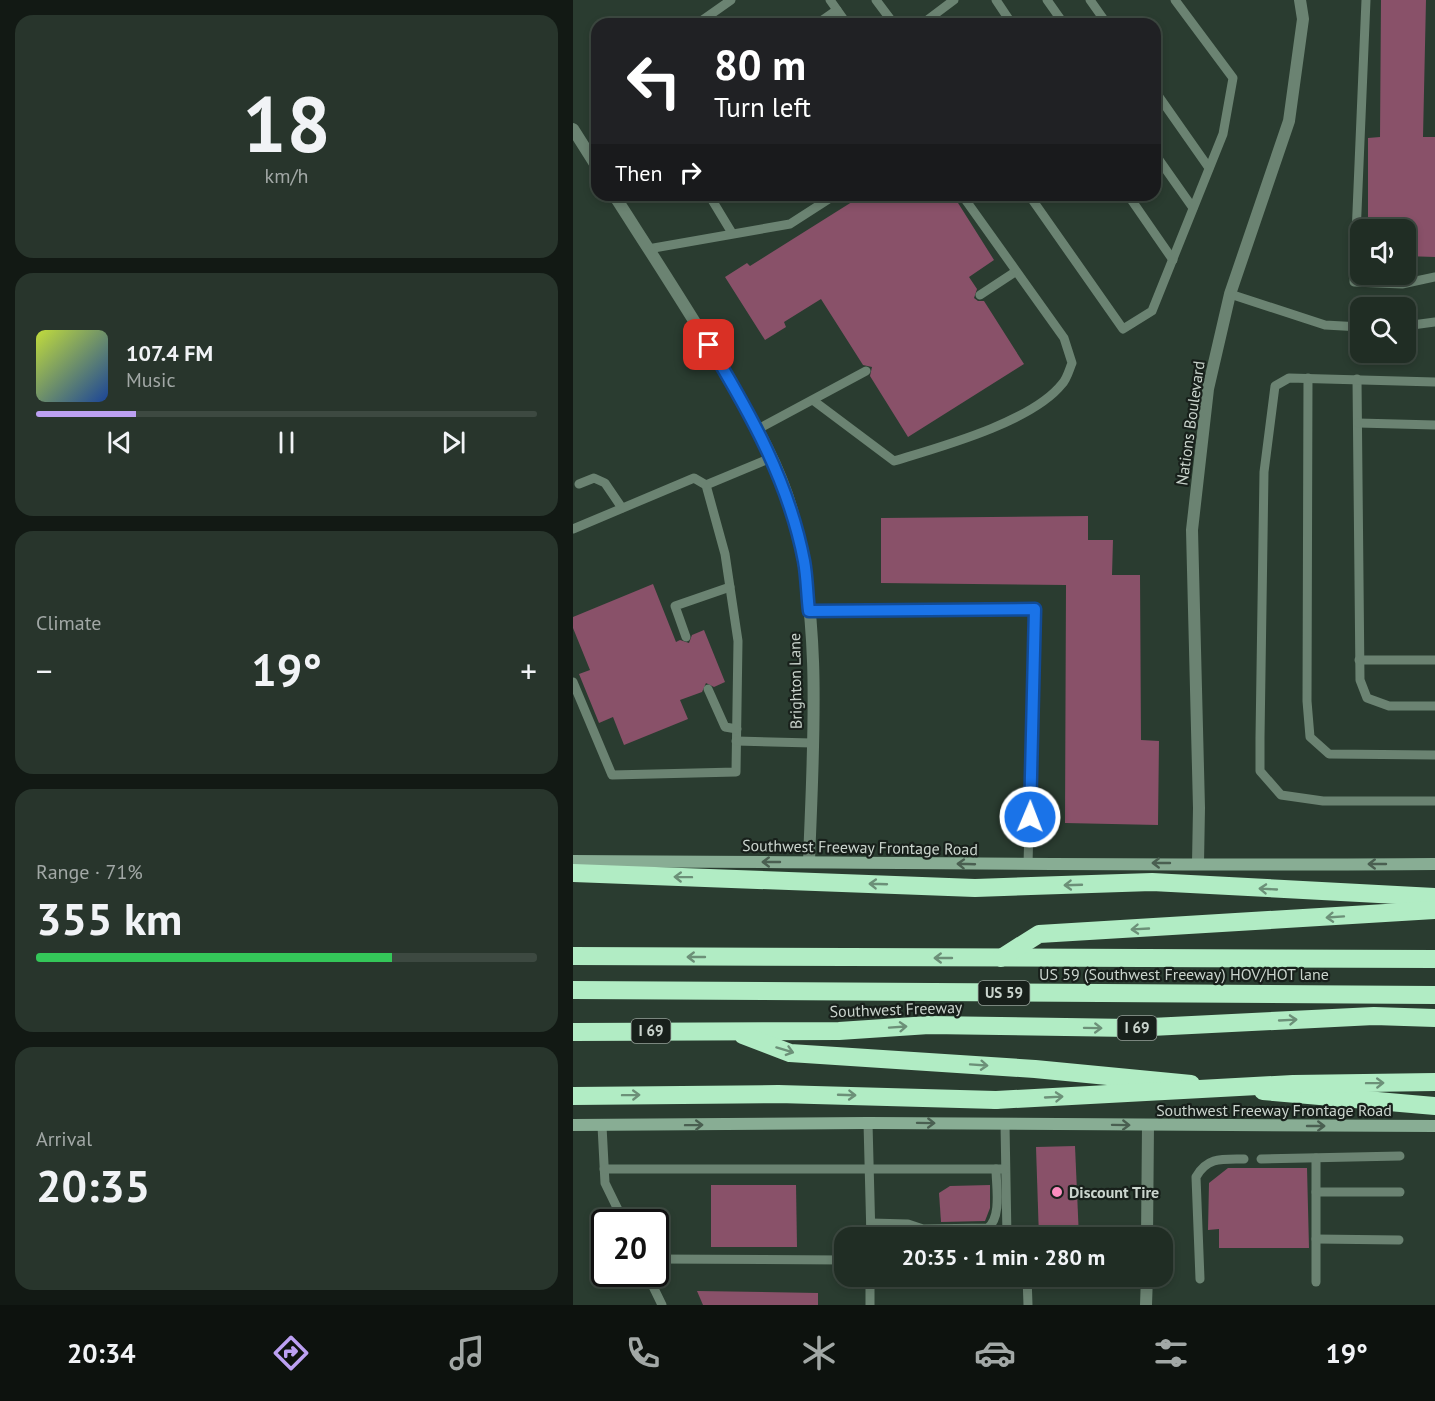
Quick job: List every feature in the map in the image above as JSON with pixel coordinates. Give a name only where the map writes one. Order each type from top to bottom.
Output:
[{"type":"highway","points":[[573,873],[975,888],[1152,882],[1435,897]]},
{"type":"highway","points":[[1001,958],[1039,934],[1435,910]]},
{"type":"highway","points":[[573,956],[1435,960]]},
{"type":"highway","name":"US 59 (Southwest Freeway) HOV/HOT lane","points":[[573,990],[1435,995]]},
{"type":"highway","name":"Southwest Freeway","points":[[573,1032],[839,1031],[929,1025],[1131,1028],[1374,1016],[1435,1018]]},
{"type":"highway","points":[[730,1030],[790,1053],[1035,1069],[1435,1106]]},
{"type":"highway","points":[[573,1096],[778,1094],[996,1100],[1293,1084],[1435,1082]]},
{"type":"main road","name":"Southwest Freeway Frontage Road","points":[[573,861],[1435,864]]},
{"type":"main road","name":"Southwest Freeway Frontage Road","points":[[573,1125],[868,1122],[1435,1126]]},
{"type":"street","name":"Nations Boulevard","points":[[1198,863],[1199,808],[1192,530],[1208,389],[1230,294],[1289,121],[1303,19],[1300,0]]},
{"type":"street","points":[[573,129],[591,158]]},
{"type":"street","name":"Brighton Lane","points":[[618,201],[709,345],[758,429],[791,508],[804,562],[813,658],[809,862]]},
{"type":"street","points":[[1147,1227],[1148,1125]]},
{"type":"street","points":[[1146,1287],[1146,1305]]},
{"type":"lane","points":[[706,18],[731,0]]},
{"type":"lane","points":[[830,0],[843,18]]},
{"type":"lane","points":[[876,0],[890,18]]},
{"type":"lane","points":[[930,18],[954,0]]},
{"type":"lane","points":[[996,0],[1008,18]]},
{"type":"lane","points":[[1047,0],[1060,18]]},
{"type":"lane","points":[[1090,0],[1103,18]]},
{"type":"lane","points":[[1033,201],[1123,329],[1152,310],[1223,134],[1233,78],[1175,0]]},
{"type":"lane","points":[[1366,0],[1354,282],[1402,284],[1435,277]]},
{"type":"lane","points":[[826,18],[837,10]]},
{"type":"lane","points":[[1161,100],[1209,168]]},
{"type":"lane","points":[[1161,163],[1193,208]]},
{"type":"lane","points":[[712,201],[732,233]]},
{"type":"lane","points":[[648,249],[790,224],[826,201]]},
{"type":"lane","points":[[814,401],[894,461],[959,441],[1025,413],[1062,384],[1072,363],[1064,338],[966,201]]},
{"type":"lane","points":[[1132,201],[1173,260]]},
{"type":"lane","points":[[980,295],[1015,272]]},
{"type":"lane","points":[[1230,294],[1325,325],[1350,326]]},
{"type":"lane","points":[[1416,325],[1435,322]]},
{"type":"lane","points":[[758,429],[814,401],[866,371]]},
{"type":"lane","points":[[1435,382],[1289,378],[1275,386],[1264,472],[1260,771],[1281,795],[1323,801],[1435,801]]},
{"type":"lane","points":[[1308,378],[1307,596],[1310,737],[1329,754],[1435,755]]},
{"type":"lane","points":[[1357,379],[1359,680],[1367,698],[1389,706],[1435,706]]},
{"type":"lane","points":[[1358,423],[1435,425]]},
{"type":"lane","points":[[706,485],[771,458]]},
{"type":"lane","points":[[579,484],[594,478],[605,483],[622,508]]},
{"type":"lane","points":[[573,529],[694,478],[706,485],[725,554],[738,640],[736,772],[612,775],[573,682]]},
{"type":"lane","points":[[686,637],[675,606],[730,587]]},
{"type":"lane","points":[[809,611],[1035,609],[1028,864]]},
{"type":"lane","points":[[1359,660],[1435,660]]},
{"type":"lane","points":[[708,689],[725,727],[737,729]]},
{"type":"lane","points":[[737,741],[812,743]]},
{"type":"lane","points":[[868,1122],[871,1227]]},
{"type":"lane","points":[[871,1223],[908,1224],[923,1229],[988,1228],[994,1223],[996,1215],[1005,1124]]},
{"type":"lane","points":[[602,1126],[605,1183],[618,1209]]},
{"type":"lane","points":[[1261,1159],[1400,1156]]},
{"type":"lane","points":[[1316,1158],[1316,1282]]},
{"type":"lane","points":[[1200,1279],[1196,1178],[1201,1168],[1212,1159],[1243,1159]]},
{"type":"lane","points":[[604,1169],[1000,1169]]},
{"type":"lane","points":[[1000,1169],[1006,1227]]},
{"type":"lane","points":[[1316,1192],[1399,1192]]},
{"type":"lane","points":[[1316,1239],[1399,1240]]},
{"type":"lane","points":[[669,1259],[834,1260]]},
{"type":"lane","points":[[653,1287],[662,1305]]},
{"type":"lane","points":[[870,1287],[870,1305]]},
{"type":"lane","points":[[1027,1287],[1027,1305]]},
{"type":"building","points":[[1381,0],[1426,0],[1423,137],[1435,137],[1435,257],[1416,256],[1416,219],[1368,219],[1368,138],[1380,137]]},
{"type":"building","points":[[853,201],[957,201],[994,260],[969,277],[977,289],[974,298],[984,301],[1024,364],[908,437],[870,376],[872,367],[863,365],[821,299],[784,322],[786,327],[765,340],[725,277],[747,263],[750,266]]},
{"type":"building","points":[[1088,516],[1088,540],[1113,540],[1112,575],[1140,575],[1141,740],[1159,741],[1158,825],[1065,823],[1066,585],[881,583],[881,518]]},
{"type":"building","points":[[653,584],[676,642],[680,640],[689,643],[692,635],[704,630],[725,682],[714,687],[706,683],[702,692],[680,700],[688,719],[624,745],[613,717],[599,723],[579,674],[590,670],[573,628],[573,617]]},
{"type":"building","name":"Discount Tire","points":[[1075,1146],[1079,1227],[1039,1227],[1036,1147]]},
{"type":"building","points":[[1228,1168],[1307,1168],[1309,1248],[1219,1248],[1219,1229],[1208,1230],[1209,1183]]},
{"type":"building","points":[[711,1185],[796,1185],[797,1247],[711,1247]]},
{"type":"building","points":[[990,1185],[990,1208],[985,1221],[941,1222],[939,1193],[950,1186]]},
{"type":"building","points":[[697,1291],[818,1293],[818,1305],[703,1305]]},
{"type":"place","name":"Discount Tire","points":[[1057,1192]]},
{"type":"route","points":[[709,345],[758,429],[791,508],[804,562],[809,611],[1035,609],[1030,817]]}]
